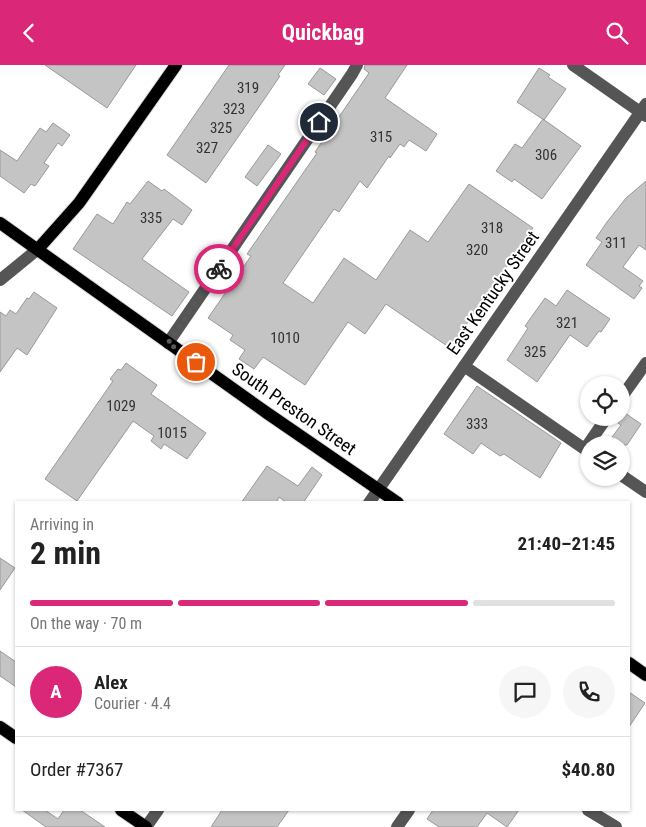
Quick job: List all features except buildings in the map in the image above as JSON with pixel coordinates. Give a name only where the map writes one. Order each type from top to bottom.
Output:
[{"type":"main road","points":[[38,249],[79,203],[176,65]]},
{"type":"main road","name":"South Preston Street","points":[[0,223],[395,501]]},
{"type":"main road","points":[[630,664],[646,675]]},
{"type":"main road","points":[[0,727],[15,737]]},
{"type":"main road","points":[[122,811],[146,827]]},
{"type":"street","points":[[168,343],[352,74],[356,65]]},
{"type":"street","points":[[573,65],[644,111]]},
{"type":"street","name":"East Kentucky Street","points":[[370,501],[644,111]]},
{"type":"street","points":[[0,280],[38,249]]},
{"type":"street","points":[[630,385],[646,363]]},
{"type":"street","points":[[464,366],[580,446]]},
{"type":"street","points":[[630,481],[646,492]]},
{"type":"street","points":[[146,827],[157,811]]},
{"type":"street","points":[[397,827],[408,811]]},
{"type":"street","points":[[590,811],[616,827]]},
{"type":"way so far","points":[[196,362],[168,343],[219,269]]},
{"type":"route","points":[[219,269],[319,122]]}]
